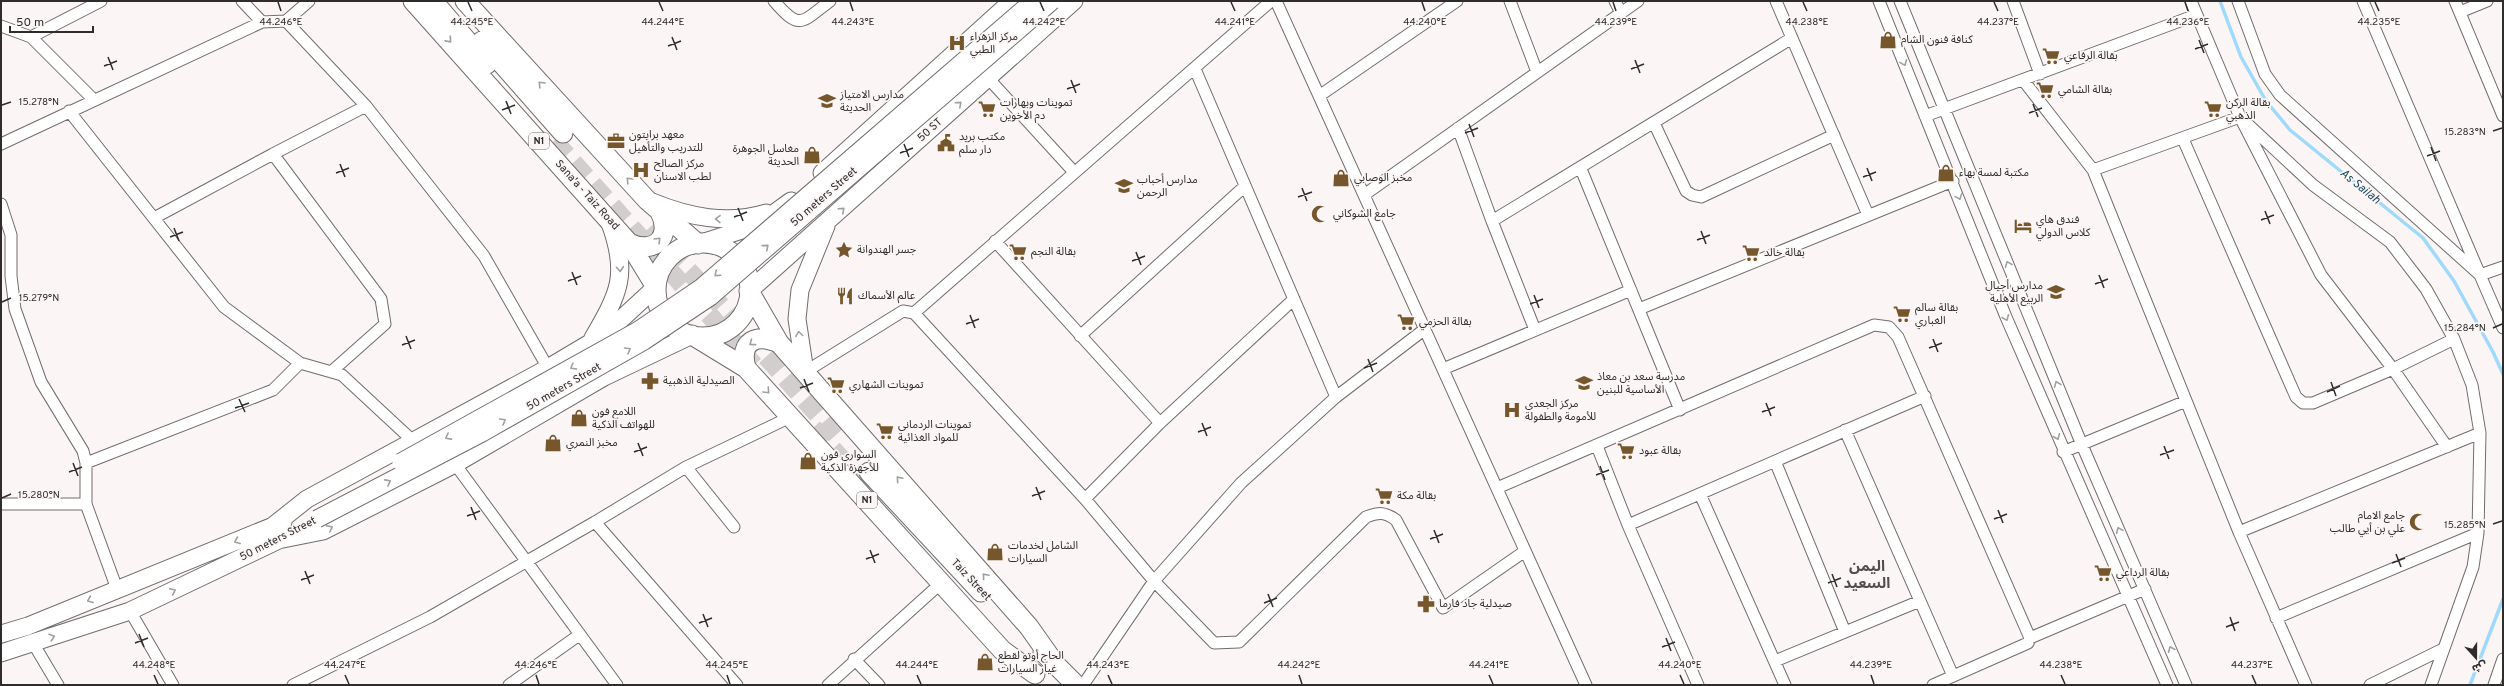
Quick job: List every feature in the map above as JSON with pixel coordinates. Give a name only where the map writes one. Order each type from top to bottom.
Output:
[{"type":"highway","name":"Sana'a - Taiz Road","points":[[413,1],[608,218],[629,243],[656,287]]},
{"type":"highway","name":"N1","points":[[433,1],[558,137],[447,1]]},
{"type":"highway","points":[[465,1],[654,206],[665,221],[664,232],[659,241],[650,247],[639,247],[629,243]]},
{"type":"highway","points":[[654,206],[698,244]]},
{"type":"highway","points":[[698,244],[719,246],[734,255],[745,269],[749,291],[745,310],[732,327],[712,336],[692,335],[679,331],[666,319],[658,304],[656,287],[661,270],[671,256],[685,247],[698,244]]},
{"type":"highway","name":"N1","points":[[749,291],[779,343],[1029,627],[1053,661]]},
{"type":"highway","name":"N1","points":[[692,335],[746,368],[789,414],[940,584],[1002,650],[1040,679]]},
{"type":"highway","points":[[746,368],[743,358],[746,347],[755,339],[766,337],[779,343]]},
{"type":"highway","name":"Taiz Street","points":[[1040,679],[865,476],[1021,634],[1053,661],[1076,685]]},
{"type":"main road","points":[[698,244],[742,232],[758,225],[784,207],[1012,1]]},
{"type":"main road","name":"50 meters Street","points":[[315,514],[637,331],[702,288],[1033,1]]},
{"type":"main road","name":"50 meters Street","points":[[1,653],[130,611],[315,514],[488,430],[644,341],[710,297],[1052,1]]},
{"type":"main road","name":"50 ST","points":[[749,291],[1074,1]]},
{"type":"main road","points":[[654,206],[705,218],[755,217],[784,207]]},
{"type":"main road","points":[[784,207],[784,219],[790,230],[800,236],[812,236]]},
{"type":"main road","points":[[590,343],[614,302],[620,278],[618,246],[608,218]]},
{"type":"main road","points":[[805,372],[797,319],[800,290],[828,222]]},
{"type":"main road","points":[[276,534],[307,499],[548,368],[590,343],[617,323],[656,287]]},
{"type":"main road","points":[[276,534],[323,531],[455,464],[604,377],[692,335]]},
{"type":"main road","points":[[590,343],[596,348],[604,361],[604,377]]},
{"type":"main road","name":"50 meters Street","points":[[1,634],[28,626],[117,588],[276,534]]},
{"type":"street","points":[[31,37],[99,1]]},
{"type":"street","points":[[242,1],[262,22]]},
{"type":"street","points":[[1,144],[93,99],[262,22],[286,21],[309,1]]},
{"type":"street","points":[[774,1],[789,19],[794,21],[805,20],[830,1]]},
{"type":"street","points":[[914,313],[1074,172],[1195,70],[1271,1]]},
{"type":"street","points":[[1276,1],[1586,685]]},
{"type":"street","points":[[1319,96],[1457,1]]},
{"type":"street","points":[[1510,1],[1537,72]]},
{"type":"street","points":[[1615,1],[1621,14]]},
{"type":"street","points":[[1364,195],[1638,1]]},
{"type":"street","points":[[1776,1],[1868,215]]},
{"type":"street","points":[[1879,1],[1953,181],[2006,317],[2063,452],[2167,685]]},
{"type":"street","points":[[1900,1],[2082,445],[2186,685]]},
{"type":"street","points":[[2013,1],[2040,74]]},
{"type":"street","points":[[2191,1],[2240,117],[2321,275],[2393,369],[2447,447]]},
{"type":"street","points":[[2238,1],[2266,74],[2280,95],[2480,275]]},
{"type":"street","points":[[2363,1],[2503,328]]},
{"type":"street","points":[[2455,1],[2503,116]]},
{"type":"street","points":[[2460,12],[2487,1]]},
{"type":"street","points":[[1925,116],[2196,15]]},
{"type":"street","points":[[286,21],[366,106],[484,256],[548,368]]},
{"type":"street","points":[[1,26],[31,37],[93,99]]},
{"type":"street","points":[[1492,221],[1581,169],[1792,38]]},
{"type":"street","points":[[1195,70],[1336,397]]},
{"type":"street","points":[[988,78],[1074,172]]},
{"type":"street","points":[[2023,80],[2092,170],[2239,532],[2306,685]]},
{"type":"street","points":[[154,218],[366,106]]},
{"type":"street","points":[[69,111],[224,307],[300,363],[342,375],[413,441]]},
{"type":"street","points":[[2092,170],[2240,117]]},
{"type":"street","points":[[2240,117],[2313,184],[2390,242],[2426,289],[2454,339],[2472,385],[2480,433],[2478,533],[2473,567],[2431,685]]},
{"type":"street","points":[[1654,123],[1686,191],[1692,195],[1701,197],[1834,135]]},
{"type":"street","points":[[1458,128],[1492,221],[1535,330]]},
{"type":"street","points":[[2183,138],[2296,397],[2303,403],[2313,403],[2393,369],[2454,339]]},
{"type":"street","points":[[273,154],[381,299],[384,324],[331,372]]},
{"type":"street","points":[[1581,169],[1680,410]]},
{"type":"street","points":[[1639,309],[1953,181]]},
{"type":"street","points":[[1080,336],[1245,186]]},
{"type":"street","points":[[1,204],[11,235],[6,277],[15,309],[41,382],[83,451],[86,463],[86,504],[117,588]]},
{"type":"street","points":[[995,241],[1160,423]]},
{"type":"street","points":[[2480,275],[2503,267]]},
{"type":"street","points":[[1443,369],[1631,290]]},
{"type":"street","points":[[1085,499],[1160,423],[1294,299]]},
{"type":"street","points":[[805,372],[903,311],[914,313],[1085,499],[1154,581],[1214,642],[1239,642],[1366,517],[1376,513],[1387,513],[1396,520],[1443,608],[1525,551]]},
{"type":"street","points":[[1497,488],[1874,325],[1889,327],[1898,336],[2030,638]]},
{"type":"street","points":[[1083,685],[1154,581],[1242,483],[1336,397],[1425,329]]},
{"type":"street","points":[[86,463],[273,390],[300,363]]},
{"type":"street","points":[[1628,525],[1925,396]]},
{"type":"street","points":[[2063,452],[2186,401]]},
{"type":"street","points":[[293,685],[430,617],[595,522],[686,467],[782,421],[789,414]]},
{"type":"street","points":[[1845,430],[1953,676]]},
{"type":"street","points":[[2239,532],[2480,433]]},
{"type":"street","points":[[1597,446],[1628,525],[1698,685]]},
{"type":"street","points":[[1775,461],[1845,632]]},
{"type":"street","points":[[455,464],[617,685]]},
{"type":"street","points":[[686,467],[734,527]]},
{"type":"street","points":[[1700,494],[1785,685]]},
{"type":"street","points":[[1,504],[86,504]]},
{"type":"street","points":[[595,522],[737,685]]},
{"type":"street","points":[[2276,618],[2478,533]]},
{"type":"street","points":[[828,685],[854,659],[940,584]]},
{"type":"street","points":[[1932,685],[2028,643],[2030,638],[2145,588]]},
{"type":"street","points":[[1775,661],[1920,601]]},
{"type":"street","points":[[130,611],[174,685]]},
{"type":"street","points":[[509,685],[579,635]]},
{"type":"street","points":[[33,643],[58,685]]},
{"type":"street","points":[[2370,685],[2443,649]]},
{"type":"street","points":[[854,659],[879,685]]},
{"type":"street","points":[[2494,685],[2503,659]]},
{"type":"waterway","name":"As Sailah","points":[[2220,1],[2241,57],[2266,101],[2290,130],[2423,238],[2454,281],[2493,352],[2503,374]]},
{"type":"waterway","name":"As Sailah","points":[[2470,685],[2503,599]]},
{"type":"tunnel","points":[[554,141],[754,365]]},
{"type":"tunnel","points":[[648,229],[707,290],[836,435]]},
{"type":"tunnel","points":[[813,428],[861,480]]},
{"type":"place","name":"كنافة فنون الشام","points":[[1888,40]]},
{"type":"place","name":"مركز الزهراء الطبي","points":[[957,43]]},
{"type":"place","name":"بقالة الرفاعي","points":[[2051,56]]},
{"type":"place","name":"بقالة الشامي","points":[[2045,90]]},
{"type":"place","name":"مدارس الامتياز الحديثة","points":[[827,101]]},
{"type":"place","name":"تموينات وبهارات دم الأخوين","points":[[987,109]]},
{"type":"place","name":"بقالة الركن الذهبي","points":[[2213,109]]},
{"type":"place","name":"معهد برايتون للتدريب والتأهيل","points":[[616,141]]},
{"type":"place","name":"مكتب بريد دار سلم","points":[[946,143]]},
{"type":"place","name":"مغاسل الجوهرة الحديثة","points":[[812,155]]},
{"type":"place","name":"مركز الصالح لطب الاسنان","points":[[641,170]]},
{"type":"place","name":"مكتبة لمسة بهاء","points":[[1946,173]]},
{"type":"place","name":"مخبز الوصابي","points":[[1341,178]]},
{"type":"place","name":"مدارس أحباب الرحمن","points":[[1124,186]]},
{"type":"place","name":"جامع الشوكاني","points":[[1320,214]]},
{"type":"place","name":"فندق هاي كلاس الدولي","points":[[2023,226]]},
{"type":"place","name":"جسر الهندوانة","points":[[844,250]]},
{"type":"place","name":"بقالة النجم","points":[[1018,252]]},
{"type":"place","name":"بقالة خالد","points":[[1751,253]]},
{"type":"place","name":"مدارس أجيال الربيع الأهلية","points":[[2056,292]]},
{"type":"place","name":"عالم الأسماك","points":[[845,296]]},
{"type":"place","name":"بقالة سالم الغباري","points":[[1902,314]]},
{"type":"place","name":"بقالة الحزمي","points":[[1406,322]]},
{"type":"place","name":"الصيدلية الذهبية","points":[[650,381]]},
{"type":"place","name":"مدرسة سعد بن معاذ الأساسية للبنين","points":[[1584,383]]},
{"type":"place","name":"تموينات الشهاري","points":[[836,385]]},
{"type":"place","name":"مركز الجعدي للأمومة والطفولة","points":[[1512,410]]},
{"type":"place","name":"اللامع فون للهواتف الذكية","points":[[579,418]]},
{"type":"place","name":"تموينات الردماني للمواد الغذائية","points":[[885,431]]},
{"type":"place","name":"مخبز النمري","points":[[553,443]]},
{"type":"place","name":"بقالة عبود","points":[[1626,451]]},
{"type":"place","name":"السواري فون للأجهزة الذكية","points":[[808,461]]},
{"type":"place","name":"بقالة مكة","points":[[1384,496]]},
{"type":"place","name":"جامع الامام علي بن أيي طالب","points":[[2418,522]]},
{"type":"place","name":"الشامل لخدمات السيارات","points":[[995,552]]},
{"type":"place","name":"بقالة الرداعي","points":[[2103,573]]},
{"type":"place","name":"صيدلية جاد فارما","points":[[1426,604]]},
{"type":"place","name":"الحاج أوتو لقطع غيار السيارات","points":[[985,662]]},
{"type":"district","name":"اليمن السعيد","points":[[1867,576]]}]
